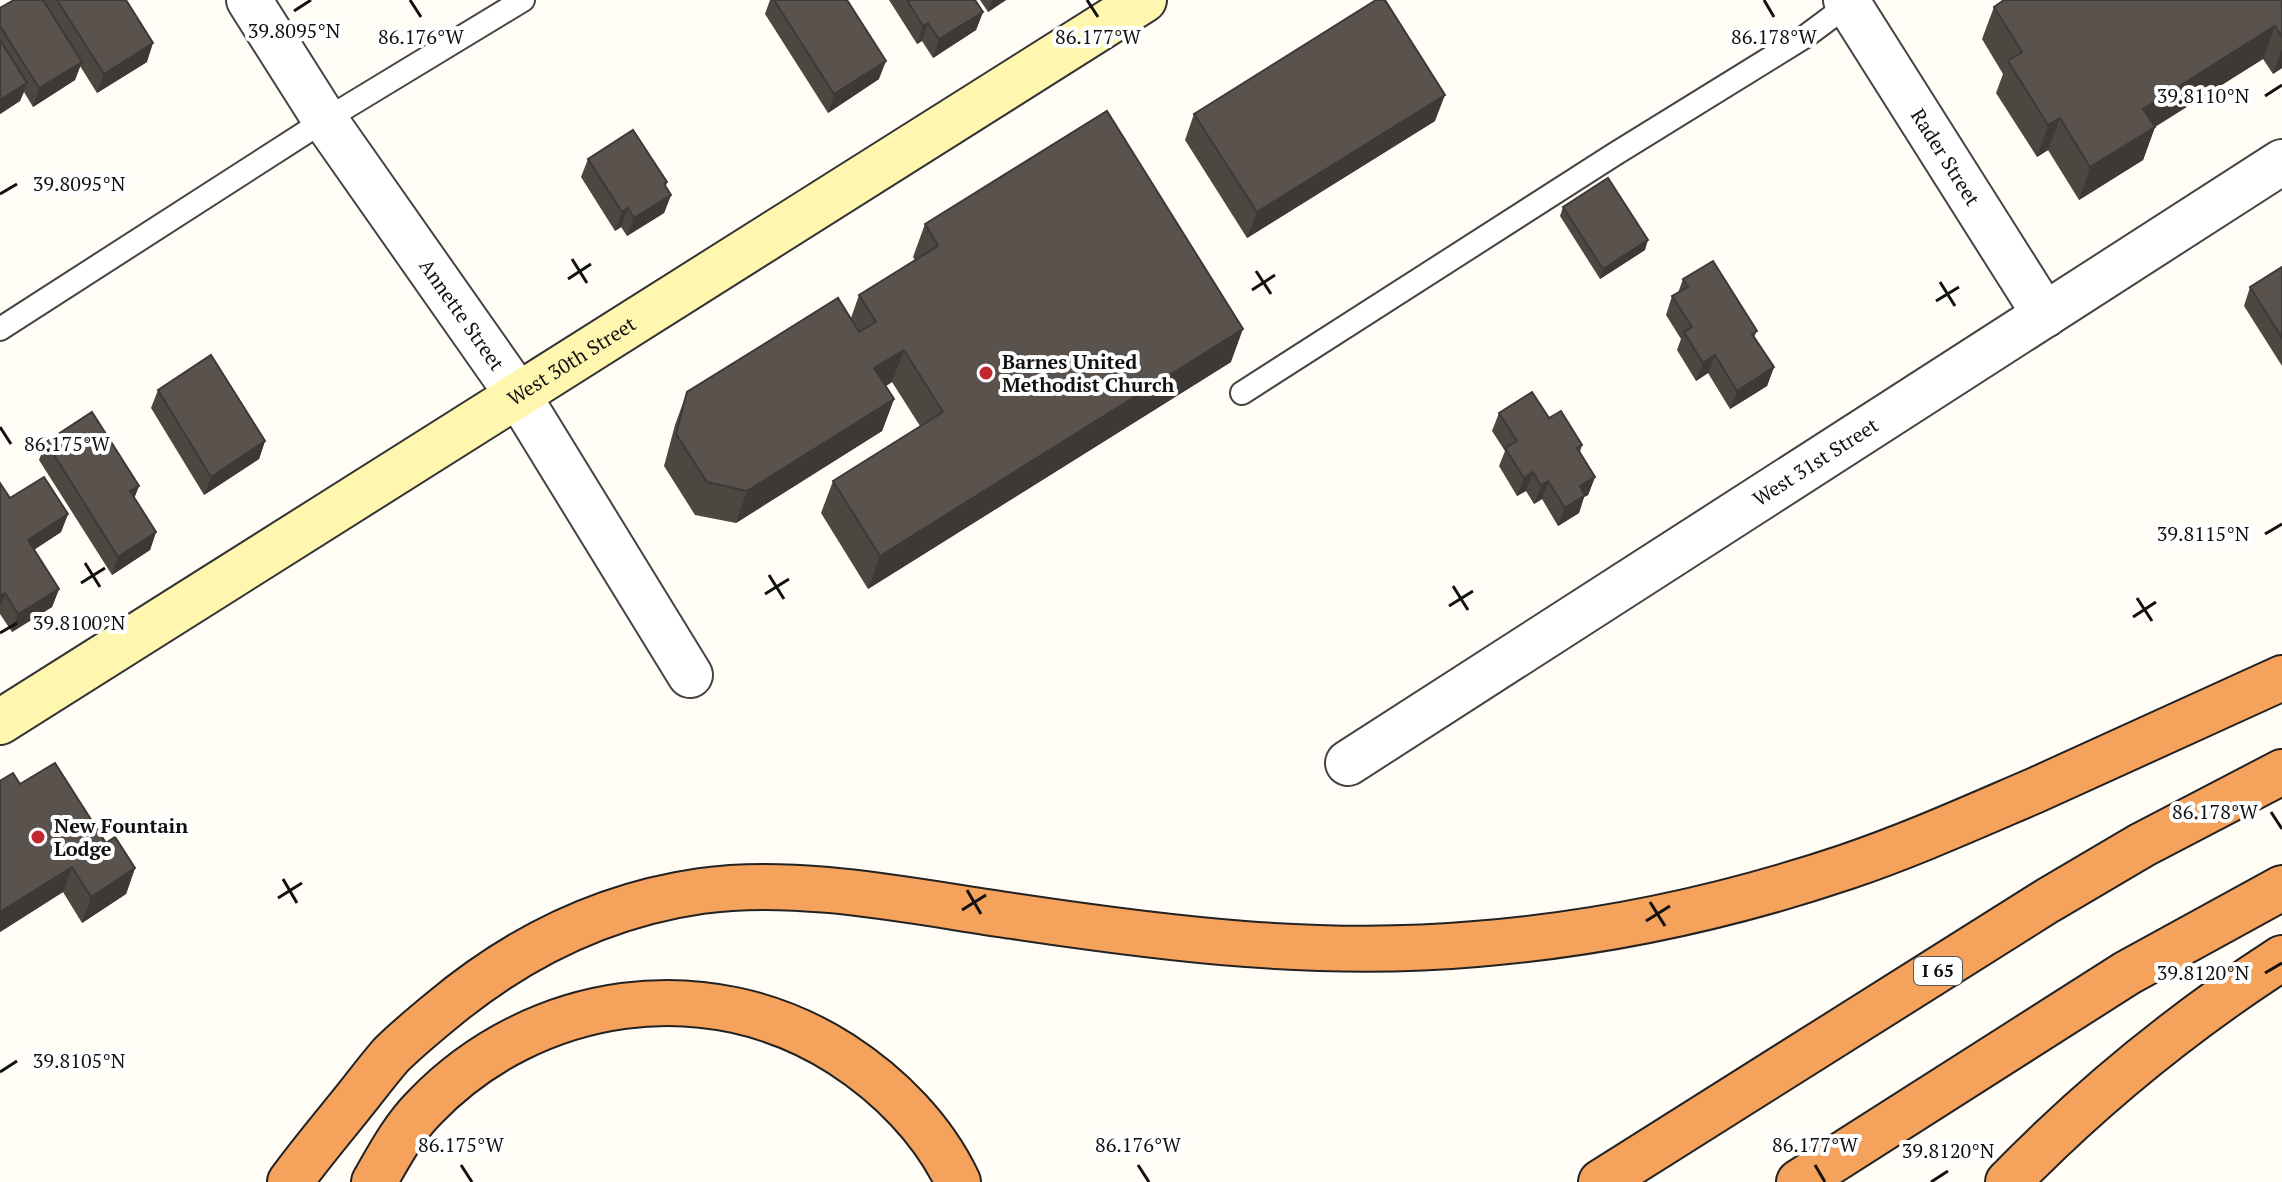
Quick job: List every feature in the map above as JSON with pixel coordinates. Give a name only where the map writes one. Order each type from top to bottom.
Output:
[{"type":"highway","points":[[290,1180],[393,1054],[481,980],[528,949],[569,929],[629,907],[668,897],[738,888],[836,891],[1095,928],[1278,948],[1370,949],[1475,944],[1591,930],[1777,888],[1875,856],[1960,823],[2282,678]]},
{"type":"highway","name":"I 65","points":[[1601,1182],[2047,901],[2156,838],[2282,772]]},
{"type":"highway","points":[[1799,1182],[2127,973],[2282,888]]},
{"type":"highway","points":[[2008,1182],[2070,1122],[2206,1009],[2282,958]]},
{"type":"highway","points":[[374,1182],[399,1139],[425,1107],[472,1067],[525,1034],[563,1019],[624,1005],[666,1003],[747,1013],[824,1043],[859,1065],[892,1092],[927,1134],[958,1182]]},
{"type":"main road","name":"West 30th Street","points":[[0,722],[1144,0]]},
{"type":"street","name":"Annette Street","points":[[249,0],[325,120],[518,395],[690,675]]},
{"type":"street","name":"Rader Street","points":[[1849,1],[2045,315]]},
{"type":"street","name":"West 31st Street","points":[[1348,763],[2282,162]]},
{"type":"lane","points":[[0,329],[325,120],[523,0]]},
{"type":"lane","points":[[1242,393],[1615,154],[1806,36],[1849,1]]},
{"type":"building","points":[[14,0],[43,0],[82,62],[39,88],[0,26],[0,8]]},
{"type":"building","points":[[57,0],[126,0],[153,43],[104,74]]},
{"type":"building","points":[[774,0],[847,0],[886,61],[834,94]]},
{"type":"building","points":[[907,0],[975,0],[983,12],[939,39],[928,23],[923,26]]},
{"type":"building","points":[[1376,0],[1385,0],[1445,95],[1257,212],[1194,114]]},
{"type":"building","points":[[2004,0],[2282,0],[2282,37],[2275,26],[2143,109],[2155,127],[2090,167],[2060,118],[2048,125],[2008,61],[2022,52],[1994,7]]},
{"type":"building","points":[[0,40],[27,83],[0,100]]},
{"type":"building","name":"Barnes United Methodist Church","points":[[1107,111],[1243,329],[880,556],[833,481],[943,412],[904,350],[874,368],[894,399],[747,491],[707,482],[676,434],[687,392],[838,298],[859,332],[876,322],[859,295],[938,246],[925,224]]},
{"type":"building","points":[[633,130],[667,182],[664,184],[671,195],[634,218],[628,208],[622,212],[588,159]]},
{"type":"building","points":[[1608,178],[1648,240],[1603,269],[1563,207]]},
{"type":"building","points":[[1713,261],[1757,331],[1752,334],[1774,367],[1737,391],[1715,355],[1703,363],[1684,332],[1692,327],[1672,296],[1688,287],[1683,279]]},
{"type":"building","points":[[2282,267],[2282,338],[2250,287]]},
{"type":"building","points":[[211,355],[265,441],[211,477],[158,390]]},
{"type":"building","points":[[1532,392],[1549,418],[1561,411],[1582,445],[1577,448],[1595,477],[1580,486],[1585,495],[1565,508],[1548,481],[1541,486],[1533,472],[1524,478],[1505,448],[1517,441],[1499,413]]},
{"type":"building","points":[[92,412],[139,486],[130,491],[156,532],[118,557],[46,442]]},
{"type":"building","points":[[44,477],[68,514],[28,540],[59,589],[18,614],[5,593],[0,596],[0,483],[10,498]]},
{"type":"building","name":"New Fountain Lodge","points":[[55,763],[106,843],[115,837],[135,868],[91,897],[72,867],[0,912],[0,781],[13,773],[20,784]]},
{"type":"place","name":"Barnes United Methodist Church","points":[[986,373]]},
{"type":"place","name":"New Fountain Lodge","points":[[38,837]]}]
